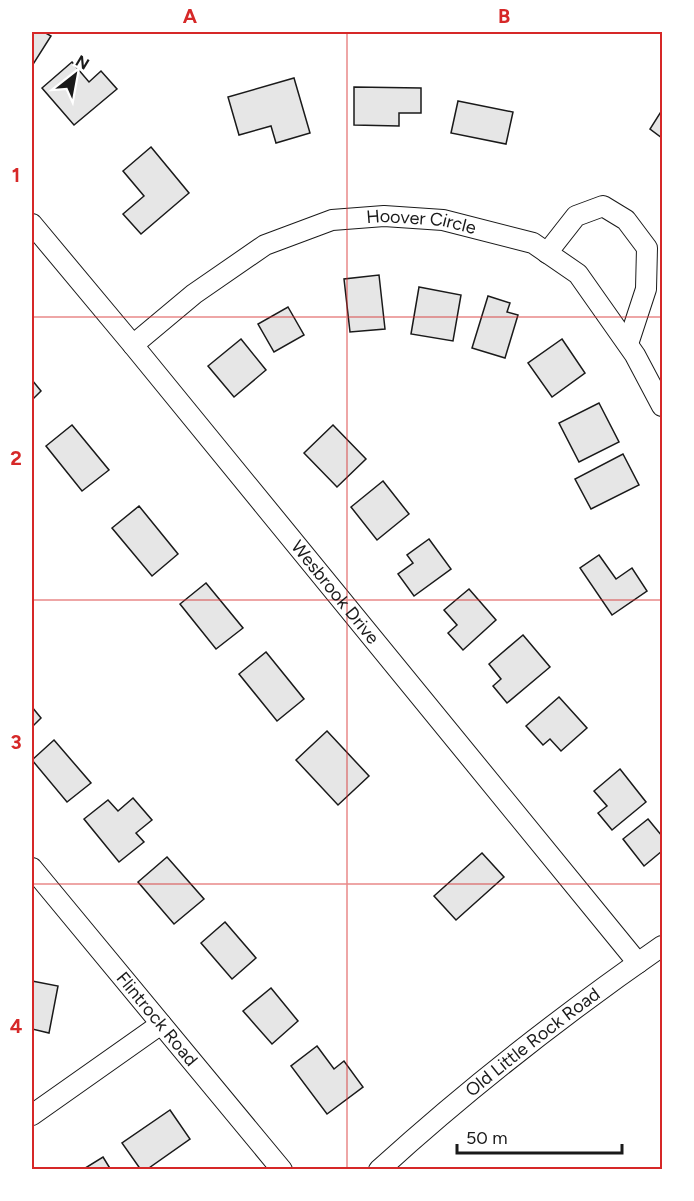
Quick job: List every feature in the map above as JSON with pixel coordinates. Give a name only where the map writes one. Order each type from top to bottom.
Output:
[{"type":"street","points":[[547,253],[576,216],[603,206],[626,220],[647,248],[646,290],[628,344]]},
{"type":"street","name":"Hoover Circle","points":[[133,345],[194,294],[264,245],[332,220],[384,216],[443,220],[533,243],[578,274],[628,344],[663,406]]},
{"type":"street","name":"Wesbrook Drive","points":[[32,224],[638,963]]},
{"type":"street","name":"Flintrock Road","points":[[32,868],[282,1170]]},
{"type":"street","name":"Old Little Rock Road","points":[[380,1170],[461,1100],[663,946]]},
{"type":"street","points":[[32,1115],[161,1024]]},
{"type":"building","points":[[32,32],[44,32],[51,36],[32,66]]},
{"type":"building","points":[[72,62],[89,82],[101,71],[117,89],[74,125],[42,88]]},
{"type":"building","points":[[294,78],[310,133],[276,143],[271,126],[239,135],[228,97]]},
{"type":"building","points":[[354,87],[421,88],[421,113],[399,113],[399,126],[354,125]]},
{"type":"building","points":[[458,101],[513,112],[506,144],[451,133]]},
{"type":"building","points":[[662,110],[662,138],[650,129]]},
{"type":"building","points":[[151,147],[189,193],[141,234],[123,214],[144,196],[123,171]]},
{"type":"building","points":[[379,275],[385,329],[350,332],[344,279]]},
{"type":"building","points":[[419,287],[461,295],[453,341],[411,334]]},
{"type":"building","points":[[488,296],[510,303],[507,312],[518,315],[505,358],[472,348]]},
{"type":"building","points":[[288,307],[304,335],[274,352],[258,324]]},
{"type":"building","points":[[241,339],[266,370],[234,397],[208,366]]},
{"type":"building","points":[[562,339],[585,373],[552,397],[528,363]]},
{"type":"building","points":[[32,380],[41,391],[32,400]]},
{"type":"building","points":[[599,403],[619,442],[579,462],[559,423]]},
{"type":"building","points":[[72,425],[109,470],[82,491],[46,446]]},
{"type":"building","points":[[333,425],[366,459],[337,487],[304,453]]},
{"type":"building","points":[[623,454],[639,485],[591,509],[575,479]]},
{"type":"building","points":[[383,481],[409,514],[377,540],[351,507]]},
{"type":"building","points":[[139,506],[178,554],[152,576],[112,528]]},
{"type":"building","points":[[429,539],[451,569],[414,596],[398,574],[413,563],[407,555]]},
{"type":"building","points":[[599,555],[616,579],[632,568],[647,591],[612,615],[580,568]]},
{"type":"building","points":[[206,583],[243,628],[216,649],[180,604]]},
{"type":"building","points":[[469,589],[496,620],[463,650],[448,633],[457,625],[444,610]]},
{"type":"building","points":[[523,635],[550,667],[507,703],[493,686],[501,679],[489,664]]},
{"type":"building","points":[[266,652],[304,699],[277,721],[239,674]]},
{"type":"building","points":[[559,697],[587,728],[561,751],[550,739],[543,745],[526,726]]},
{"type":"building","points":[[32,707],[41,718],[32,727]]},
{"type":"building","points":[[327,731],[369,776],[338,805],[296,760]]},
{"type":"building","points":[[54,740],[91,783],[67,802],[32,760]]},
{"type":"building","points":[[620,769],[646,802],[612,830],[598,813],[607,806],[594,791]]},
{"type":"building","points":[[133,798],[152,820],[136,833],[144,842],[119,862],[84,819],[108,800],[118,811]]},
{"type":"building","points":[[648,819],[662,836],[662,851],[644,866],[623,839]]},
{"type":"building","points":[[482,853],[504,877],[456,920],[434,896]]},
{"type":"building","points":[[167,857],[204,899],[174,924],[138,882]]},
{"type":"building","points":[[225,922],[256,958],[232,979],[201,943]]},
{"type":"building","points":[[32,981],[58,986],[49,1033],[32,1029]]},
{"type":"building","points":[[271,988],[298,1021],[272,1044],[243,1011]]},
{"type":"building","points":[[317,1046],[334,1069],[344,1061],[363,1087],[327,1114],[291,1066]]},
{"type":"building","points":[[170,1110],[190,1139],[146,1170],[141,1170],[122,1143]]},
{"type":"building","points":[[103,1157],[111,1170],[82,1170]]}]
